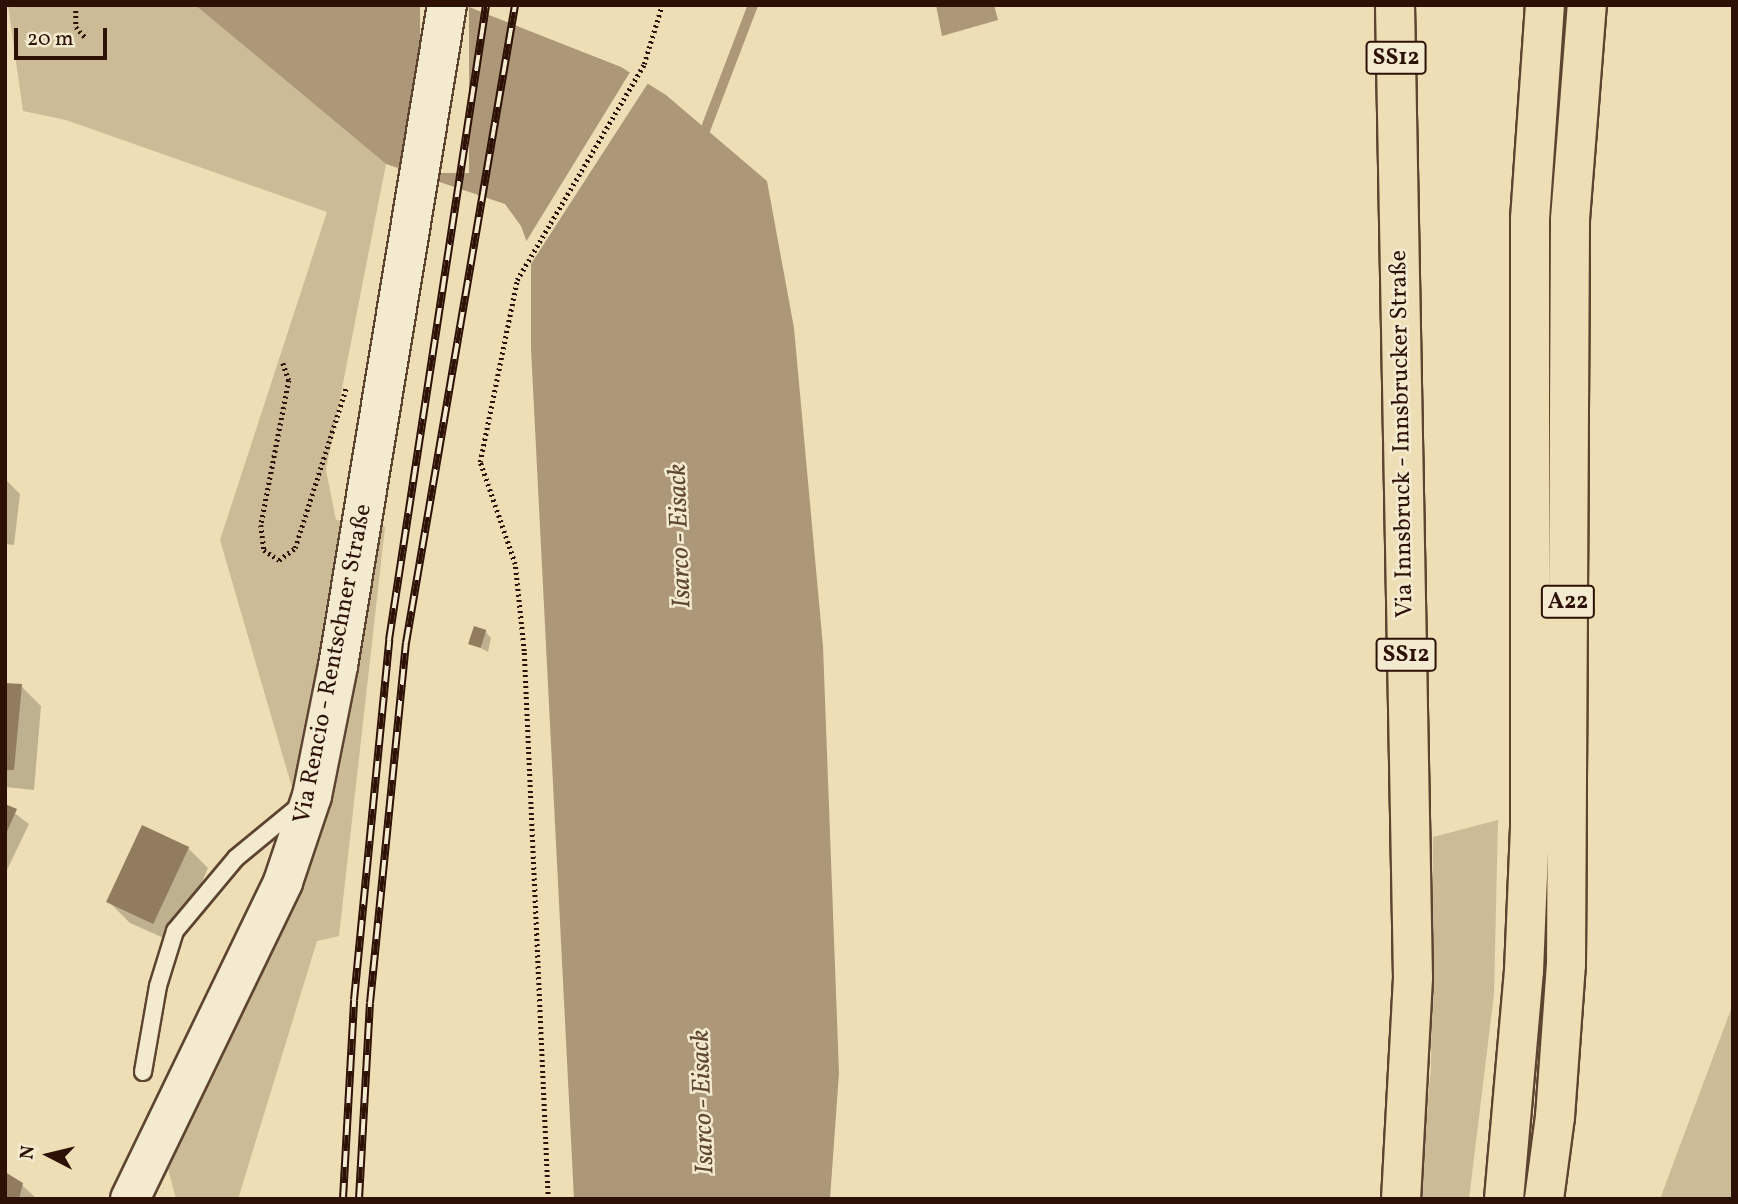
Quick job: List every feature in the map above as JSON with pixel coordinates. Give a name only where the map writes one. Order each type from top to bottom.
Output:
[{"type":"main road","name":"Via Rencio - Rentschner Straße","points":[[130,1199],[283,882],[312,796],[447,5]]},
{"type":"main road","name":"Via Innsbruck - Innsbrucker Straße","points":[[1395,5],[1413,978],[1401,1199]]},
{"type":"main road","name":"A22","points":[[1504,1199],[1524,971],[1530,825],[1530,219],[1545,5]]},
{"type":"main road","name":"A22","points":[[1544,1199],[1555,1117],[1566,965],[1570,219],[1587,5]]},
{"type":"lane","points":[[143,1072],[159,986],[175,931],[236,858],[312,796]]},
{"type":"path","points":[[76,5],[76,27],[86,38]]},
{"type":"path","points":[[548,1199],[524,651],[515,564],[480,462],[517,280],[644,64],[662,5]]},
{"type":"path","points":[[284,363],[289,380],[261,525],[264,550],[279,560],[295,548],[349,381]]},
{"type":"shaded area","points":[[8,5],[195,5],[386,164],[326,470],[336,520],[385,527],[339,936],[317,941],[238,1199],[176,1199],[166,1161],[309,846],[220,540],[327,212],[66,120],[23,111]]},
{"type":"shaded area","points":[[1498,820],[1494,994],[1469,1199],[1419,1199],[1431,1067],[1433,837]]},
{"type":"shaded area","points":[[1733,1004],[1733,1199],[1660,1199]]},
{"type":"water","name":"Isarco - Eisack","points":[[195,5],[464,5],[621,67],[666,95],[767,181],[794,328],[823,646],[839,1073],[830,1199],[574,1199],[531,349],[531,254],[521,226],[505,204],[386,164]]},
{"type":"water","points":[[936,5],[994,5],[998,20],[942,36]]},
{"type":"pier","points":[[420,5],[469,5],[469,173],[420,173]]},
{"type":"pier","points":[[632,69],[650,80],[529,267],[524,245]]},
{"type":"building","points":[[474,626],[486,630],[480,648],[468,644]]},
{"type":"building","points":[[5,683],[22,684],[14,770],[5,770]]},
{"type":"building","points":[[5,804],[17,809],[5,836]]},
{"type":"building","points":[[142,825],[189,847],[153,924],[106,902]]},
{"type":"building","points":[[5,1172],[23,1183],[19,1199],[5,1199]]},
{"type":"waterway","points":[[701,141],[753,5]]},
{"type":"railway","points":[[343,1199],[354,1000],[389,640],[486,5]]},
{"type":"railway","points":[[359,1199],[370,1003],[406,643],[515,5]]}]
